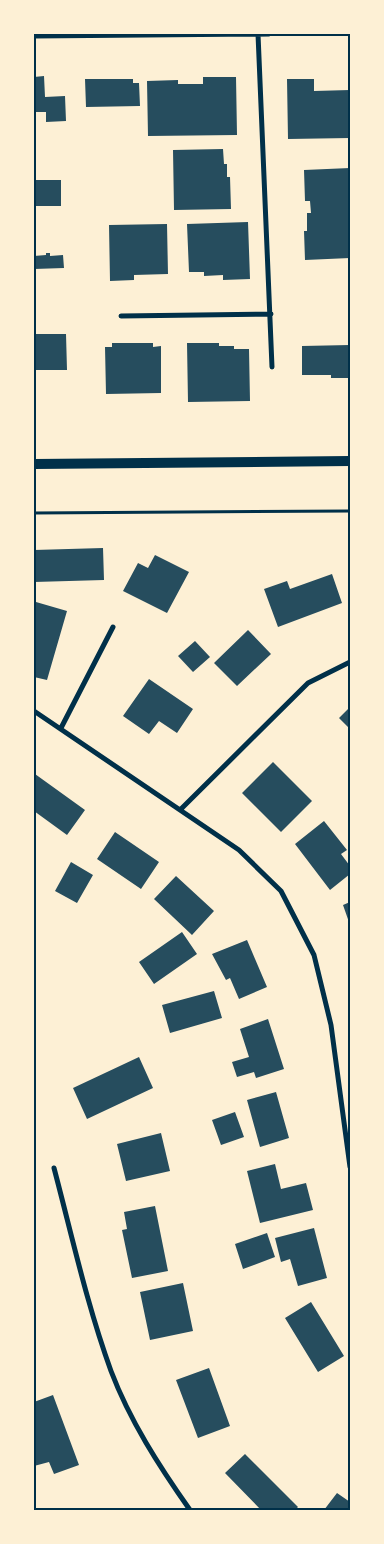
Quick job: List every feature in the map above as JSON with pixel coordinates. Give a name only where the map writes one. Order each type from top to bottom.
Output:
[{"type":"main road","points":[[34,464],[350,461]]},
{"type":"street","points":[[258,34],[272,367]]},
{"type":"street","points":[[34,36],[269,34]]},
{"type":"street","points":[[122,316],[271,314]]},
{"type":"street","points":[[61,728],[113,627]]},
{"type":"street","points":[[181,809],[308,683],[350,662]]},
{"type":"street","points":[[34,711],[239,850],[280,891],[314,955],[331,1025],[350,1167]]},
{"type":"street","points":[[54,1168],[95,1324],[112,1372],[133,1419],[163,1472],[190,1510]]},
{"type":"path","points":[[34,513],[350,511]]},
{"type":"building","points":[[44,76],[45,97],[65,96],[66,121],[46,122],[46,112],[34,112],[34,77]]},
{"type":"building","points":[[203,77],[236,77],[237,135],[148,136],[147,81],[178,80],[178,84],[203,84]]},
{"type":"building","points":[[85,79],[133,79],[133,83],[139,83],[140,106],[86,107]]},
{"type":"building","points":[[287,79],[314,79],[314,91],[350,90],[350,138],[288,139]]},
{"type":"building","points":[[223,149],[224,164],[227,164],[227,177],[230,177],[231,209],[174,210],[173,150]]},
{"type":"building","points":[[350,168],[350,258],[305,260],[304,231],[307,231],[307,213],[311,213],[310,201],[305,201],[304,170]]},
{"type":"building","points":[[34,180],[61,180],[61,206],[34,206]]},
{"type":"building","points":[[248,222],[250,279],[223,280],[223,275],[204,276],[204,272],[189,272],[187,224]]},
{"type":"building","points":[[167,224],[168,274],[134,275],[134,280],[110,281],[109,225]]},
{"type":"building","points":[[46,253],[50,253],[50,256],[63,255],[64,268],[34,269],[34,256],[46,255]]},
{"type":"building","points":[[34,334],[66,334],[67,370],[34,370]]},
{"type":"building","points":[[112,343],[153,343],[153,347],[161,346],[161,393],[106,394],[105,347],[112,347]]},
{"type":"building","points":[[187,343],[219,343],[219,346],[234,346],[234,349],[249,349],[250,401],[188,402]]},
{"type":"building","points":[[350,345],[350,378],[331,378],[331,375],[302,375],[302,346]]},
{"type":"building","points":[[103,548],[104,580],[34,582],[34,550]]},
{"type":"building","points":[[155,555],[189,572],[167,613],[123,591],[138,563],[148,568]]},
{"type":"building","points":[[332,574],[342,603],[278,627],[264,589],[287,581],[290,589]]},
{"type":"building","points":[[36,602],[67,611],[47,680],[34,677],[34,610]]},
{"type":"building","points":[[248,630],[271,654],[237,686],[214,663]]},
{"type":"building","points":[[195,641],[210,657],[193,672],[178,656]]},
{"type":"building","points":[[149,679],[193,709],[177,733],[159,721],[149,734],[123,716]]},
{"type":"building","points":[[350,707],[350,729],[339,718]]},
{"type":"building","points":[[273,762],[312,801],[281,832],[242,793]]},
{"type":"building","points":[[35,774],[85,810],[67,835],[34,811]]},
{"type":"building","points":[[324,821],[347,850],[341,854],[350,866],[350,874],[330,890],[295,844]]},
{"type":"building","points":[[115,832],[159,862],[141,889],[97,859]]},
{"type":"building","points":[[71,862],[93,875],[77,903],[55,891]]},
{"type":"building","points":[[176,876],[214,911],[192,935],[154,899]]},
{"type":"building","points":[[350,902],[350,925],[343,905]]},
{"type":"building","points":[[182,932],[197,954],[154,984],[139,962]]},
{"type":"building","points":[[247,940],[267,987],[239,999],[230,978],[226,980],[212,954]]},
{"type":"building","points":[[214,991],[222,1018],[170,1033],[162,1005]]},
{"type":"building","points":[[268,1019],[284,1069],[256,1078],[254,1072],[237,1077],[232,1062],[249,1057],[240,1029]]},
{"type":"building","points":[[139,1057],[153,1088],[87,1119],[73,1088]]},
{"type":"building","points":[[276,1092],[289,1138],[260,1147],[247,1100]]},
{"type":"building","points":[[235,1112],[244,1137],[221,1145],[212,1120]]},
{"type":"building","points":[[161,1133],[170,1171],[126,1181],[117,1144]]},
{"type":"building","points":[[275,1164],[281,1189],[306,1183],[313,1210],[260,1223],[247,1171]]},
{"type":"building","points":[[155,1206],[168,1271],[132,1278],[122,1230],[127,1229],[124,1212]]},
{"type":"building","points":[[314,1228],[327,1278],[298,1286],[290,1259],[281,1262],[275,1238]]},
{"type":"building","points":[[267,1233],[275,1257],[243,1269],[235,1244]]},
{"type":"building","points":[[183,1283],[193,1331],[150,1340],[140,1292]]},
{"type":"building","points":[[311,1302],[344,1356],[318,1372],[285,1318]]},
{"type":"building","points":[[209,1368],[230,1426],[198,1438],[176,1380]]},
{"type":"building","points":[[53,1395],[79,1465],[54,1474],[49,1462],[34,1466],[34,1402]]},
{"type":"building","points":[[245,1454],[298,1507],[295,1510],[261,1510],[225,1473]]},
{"type":"building","points":[[337,1493],[350,1502],[350,1510],[324,1510]]}]
